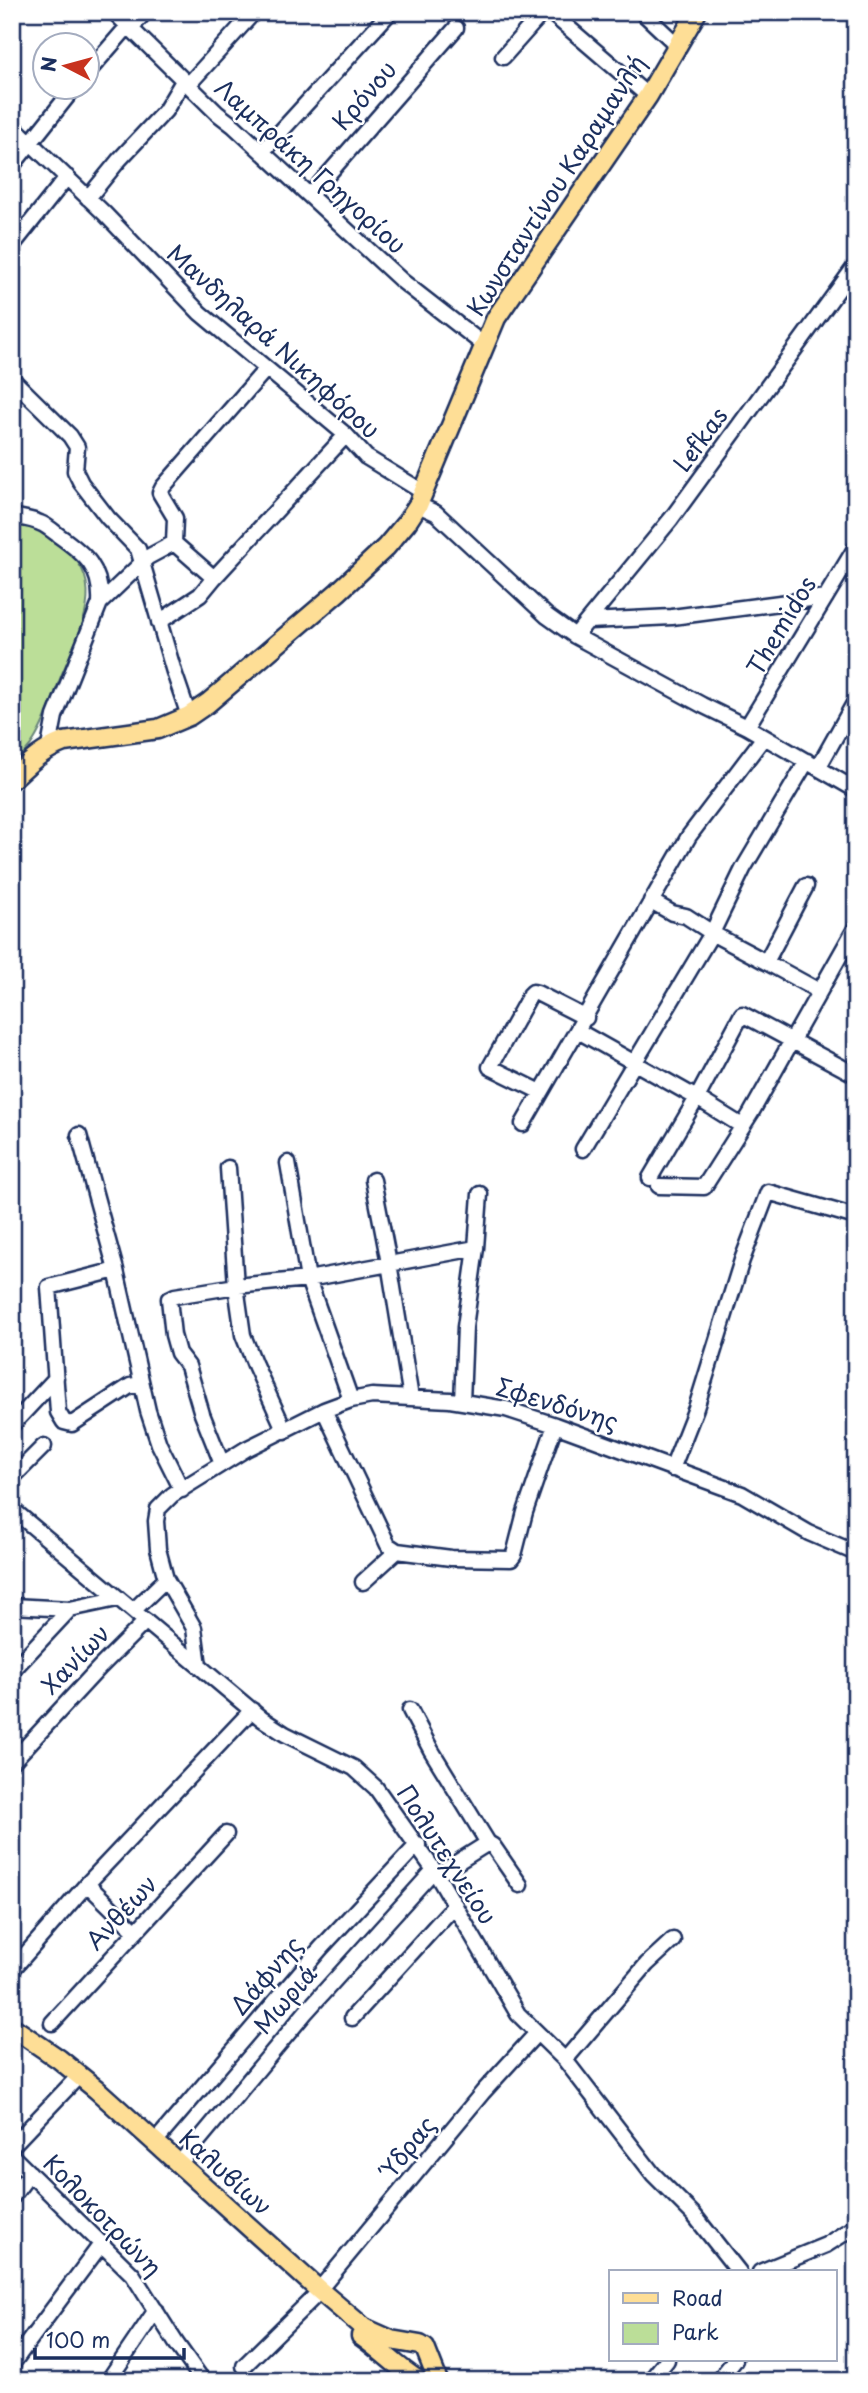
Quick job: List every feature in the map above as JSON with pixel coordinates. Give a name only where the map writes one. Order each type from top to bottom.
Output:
[{"type":"main road","name":"Κωνσταντίνου Καραμανλή","points":[[12,779],[49,747],[78,738],[158,729],[189,716],[208,704],[386,547],[421,498],[496,317],[648,96],[697,12]]},
{"type":"main road","name":"Καλυβίων","points":[[12,2028],[74,2071],[155,2141],[316,2294],[364,2328],[385,2338],[420,2345],[430,2358]]},
{"type":"main road","name":"Καλυβίων","points":[[12,2039],[73,2082],[409,2374]]},
{"type":"main road","points":[[410,2344],[400,2352],[409,2374],[425,2372],[430,2358]]},
{"type":"main road","points":[[430,2358],[438,2381]]},
{"type":"street","name":"Λαμπράκη Γρηγορίου","points":[[114,12],[185,83],[402,281],[484,345]]},
{"type":"street","points":[[102,57],[145,12]]},
{"type":"street","points":[[88,198],[160,116],[185,83],[254,12]]},
{"type":"street","points":[[262,152],[390,12]]},
{"type":"street","points":[[503,57],[543,12]]},
{"type":"street","points":[[550,12],[648,96]]},
{"type":"street","points":[[642,12],[678,46]]},
{"type":"street","name":"Κρόνου","points":[[310,195],[456,28]]},
{"type":"street","points":[[12,166],[62,102]]},
{"type":"street","name":"Μανδηλαρά Νικηφόρου","points":[[12,125],[88,198],[200,313],[346,435],[366,457],[421,498],[547,616],[575,636],[747,727],[856,790]]},
{"type":"street","points":[[12,246],[66,177]]},
{"type":"street","name":"Lefkas","points":[[575,636],[671,519],[856,265]]},
{"type":"street","points":[[174,542],[175,519],[160,493],[163,487],[266,369]]},
{"type":"street","points":[[12,379],[70,436],[77,447],[75,471],[81,484],[108,518],[138,549],[189,716]]},
{"type":"street","points":[[159,622],[200,595],[346,435]]},
{"type":"street","points":[[12,516],[40,523],[87,558],[101,587],[100,603],[55,716],[49,747]]},
{"type":"street","points":[[100,603],[142,562],[174,542]]},
{"type":"street","points":[[174,542],[214,578]]},
{"type":"street","name":"Themidos","points":[[747,727],[856,547]]},
{"type":"street","points":[[589,621],[672,617],[826,597]]},
{"type":"street","points":[[583,1149],[712,933],[743,870],[856,701]]},
{"type":"street","points":[[523,1124],[690,836],[764,737]]},
{"type":"street","points":[[766,962],[806,886]]},
{"type":"street","points":[[652,901],[672,913],[686,916],[819,991]]},
{"type":"street","points":[[856,927],[792,1041],[704,1188],[654,1182],[742,1014],[792,1041],[856,1075]]},
{"type":"street","points":[[541,1092],[490,1067],[533,992],[634,1063],[742,1126]]},
{"type":"street","points":[[79,1135],[116,1270],[141,1384],[159,1444],[182,1490]]},
{"type":"street","points":[[288,1163],[308,1279],[351,1400]]},
{"type":"street","points":[[228,1168],[236,1286],[243,1335],[285,1431]]},
{"type":"street","points":[[373,1180],[411,1398]]},
{"type":"street","points":[[672,1469],[696,1408],[742,1260],[768,1192],[856,1217]]},
{"type":"street","points":[[462,1402],[465,1327],[480,1194]]},
{"type":"street","points":[[222,1464],[202,1414],[188,1366],[178,1353],[169,1299],[236,1286],[308,1279],[476,1248]]},
{"type":"street","points":[[116,1270],[49,1287],[58,1412],[64,1422],[72,1424],[130,1386],[141,1384]]},
{"type":"street","points":[[12,1425],[55,1378]]},
{"type":"street","name":"Σφενδόνης","points":[[166,1579],[158,1549],[156,1521],[158,1509],[172,1495],[222,1464],[324,1410],[372,1396],[462,1402],[506,1409],[742,1494],[810,1533],[854,1547]]},
{"type":"street","points":[[324,1410],[388,1545],[397,1551],[451,1558],[510,1559],[514,1555],[525,1512],[555,1425]]},
{"type":"street","points":[[12,1478],[44,1446]]},
{"type":"street","name":"Πολυτεχνείου","points":[[12,1509],[232,1696],[285,1734],[354,1768],[376,1788],[418,1844],[518,2014],[565,2060],[653,2174],[694,2215],[737,2270]]},
{"type":"street","points":[[363,1582],[397,1551]]},
{"type":"street","points":[[134,1610],[166,1579],[194,1628],[199,1666]]},
{"type":"street","points":[[12,1606],[70,1609],[117,1599]]},
{"type":"street","points":[[12,1671],[70,1609]]},
{"type":"street","name":"Χανίων","points":[[12,1762],[146,1621]]},
{"type":"street","points":[[12,1970],[87,1884],[252,1710]]},
{"type":"street","points":[[410,1710],[488,1843],[493,1846],[520,1885]]},
{"type":"street","name":"Ανθέων","points":[[52,2023],[226,1833]]},
{"type":"street","name":"Μωριά","points":[[179,2164],[343,1968],[436,1873],[488,1843]]},
{"type":"street","name":"Δάφνης","points":[[155,2141],[321,1948],[418,1844]]},
{"type":"street","points":[[87,1884],[136,1932]]},
{"type":"street","points":[[352,2018],[455,1905]]},
{"type":"street","points":[[565,2060],[647,1964],[673,1940]]},
{"type":"street","name":"Ύδρας","points":[[244,2366],[316,2294],[483,2092],[536,2034]]},
{"type":"street","points":[[12,2146],[73,2082]]},
{"type":"street","name":"Κολοκοτρώνη","points":[[12,2156],[134,2275],[202,2381]]},
{"type":"street","points":[[12,2197],[30,2173]]},
{"type":"street","points":[[765,2270],[826,2245],[856,2226]]},
{"type":"street","points":[[12,2364],[102,2243]]},
{"type":"street","points":[[108,2381],[156,2310]]},
{"type":"street","points":[[650,2381],[665,2362]]},
{"type":"street","points":[[718,2381],[733,2362]]},
{"type":"green space","points":[[12,523],[38,531],[60,545],[75,559],[84,574],[87,590],[82,624],[46,717],[32,743],[12,764]]}]
